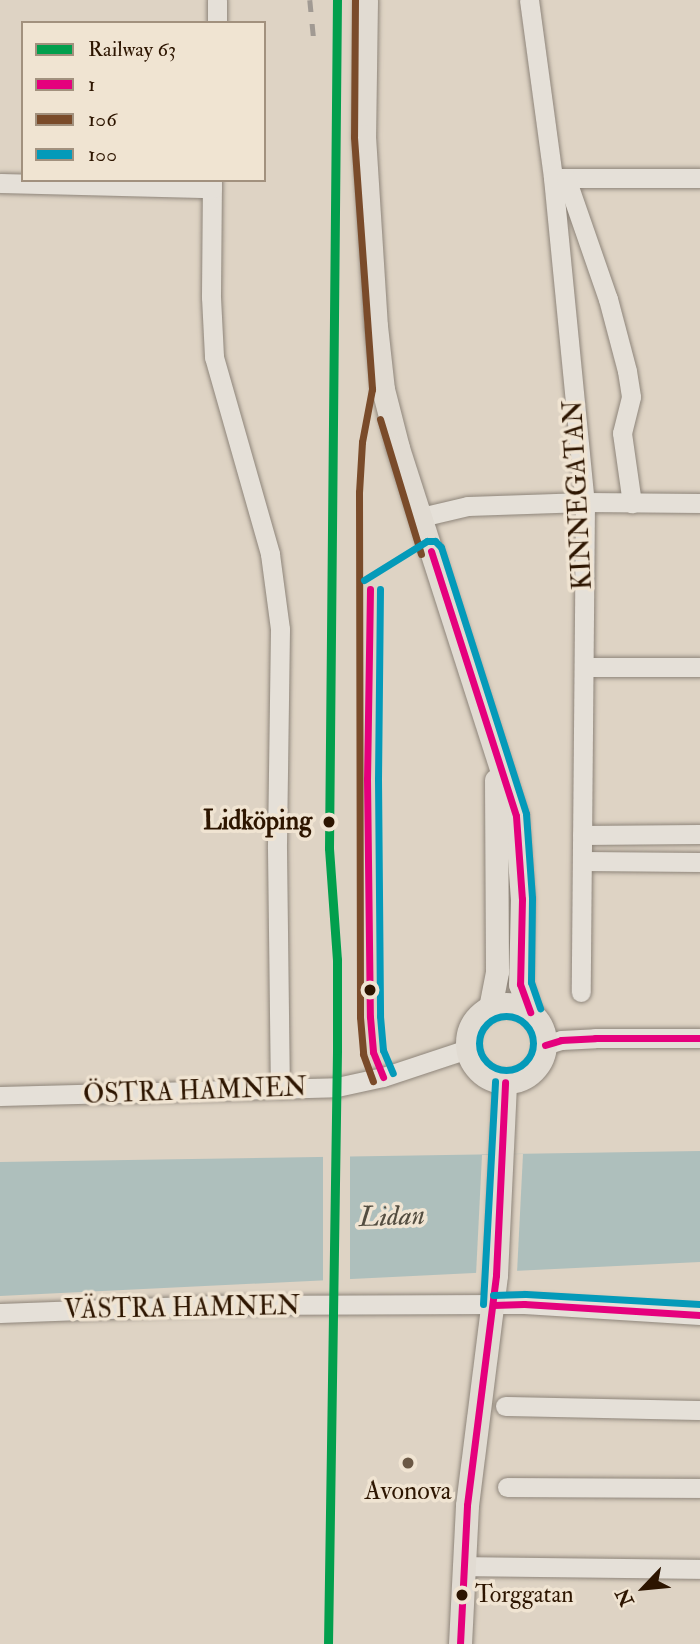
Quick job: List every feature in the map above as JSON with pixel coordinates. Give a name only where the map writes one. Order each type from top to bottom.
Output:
[{"type":"main road","points":[[366,0],[364,136],[376,326],[383,389],[516,816],[522,899],[520,984],[530,1012],[540,1023],[545,1045],[543,1057],[528,1076],[505,1082],[492,1080],[480,1073],[467,1049],[472,1024],[491,1008],[511,1005],[530,1012]]},
{"type":"main road","points":[[491,1008],[497,961],[495,749]]},
{"type":"main road","points":[[460,1644],[463,1566],[477,1420],[496,1275],[505,1082]]},
{"type":"street","points":[[217,0],[217,21]]},
{"type":"street","name":"KINNEGATAN","points":[[529,0],[560,178],[585,502],[581,992]]},
{"type":"street","points":[[632,503],[622,433],[631,397],[627,371],[608,299],[560,178],[700,178]]},
{"type":"street","points":[[0,183],[212,184],[211,297],[214,357],[270,554],[280,629],[277,849],[280,1089]]},
{"type":"street","points":[[421,517],[468,506],[585,502],[700,503]]},
{"type":"street","points":[[584,667],[700,667]]},
{"type":"street","points":[[582,835],[700,834]]},
{"type":"street","points":[[582,861],[700,862]]},
{"type":"street","points":[[545,1045],[572,1040],[700,1038]]},
{"type":"street","name":"ÖSTRA HAMNEN","points":[[0,1096],[280,1089],[354,1084],[467,1049]]},
{"type":"street","name":"VÄSTRA HAMNEN","points":[[0,1312],[223,1305],[524,1304],[700,1314]]},
{"type":"street","points":[[505,1406],[700,1410]]},
{"type":"street","points":[[507,1487],[700,1488]]},
{"type":"street","points":[[463,1566],[700,1569]]},
{"type":"water","name":"Lidan","points":[[700,1151],[700,1262],[0,1296],[0,1162]]},
{"type":"pier","points":[[323,1153],[350,1154],[350,1283],[323,1285]]},
{"type":"pier","points":[[523,1154],[517,1273],[476,1275],[482,1155]]},
{"type":"railway","points":[[310,0],[314,41]]},
{"type":"rail line","name":"63","points":[[328,1644],[337,1050],[337,960],[329,848],[337,0]]},
{"type":"transit line","name":"106","points":[[355,0],[354,137],[372,389],[362,442],[359,492],[360,1017],[363,1054],[373,1081]]},
{"type":"transit line","name":"106","points":[[380,419],[421,554]]},
{"type":"transit line","name":"100","points":[[364,580],[427,541],[435,541],[441,547],[526,814],[532,898],[531,982],[540,1008]]},
{"type":"transit line","name":"1","points":[[431,551],[516,816],[522,899],[520,984],[530,1012]]},
{"type":"transit line","name":"1","points":[[370,589],[367,779],[370,1017],[373,1052],[383,1077]]},
{"type":"transit line","name":"100","points":[[380,589],[380,1016],[383,1050],[393,1073]]},
{"type":"transit line","name":"100","points":[[506,1016],[525,1024],[533,1043],[525,1062],[506,1070],[487,1062],[479,1043],[487,1024],[506,1016]]},
{"type":"transit line","name":"1","points":[[545,1045],[561,1040],[595,1038],[700,1038]]},
{"type":"transit line","name":"100","points":[[483,1304],[495,1081]]},
{"type":"transit line","name":"1","points":[[460,1644],[467,1505],[496,1275],[505,1082]]},
{"type":"transit line","name":"100","points":[[493,1295],[525,1294],[700,1304]]},
{"type":"transit line","name":"1","points":[[493,1305],[524,1304],[700,1315]]},
{"type":"place","name":"Lidköping","points":[[329,822]]},
{"type":"place","name":"Avonova","points":[[408,1463]]},
{"type":"place","name":"Torggatan","points":[[462,1595]]}]
